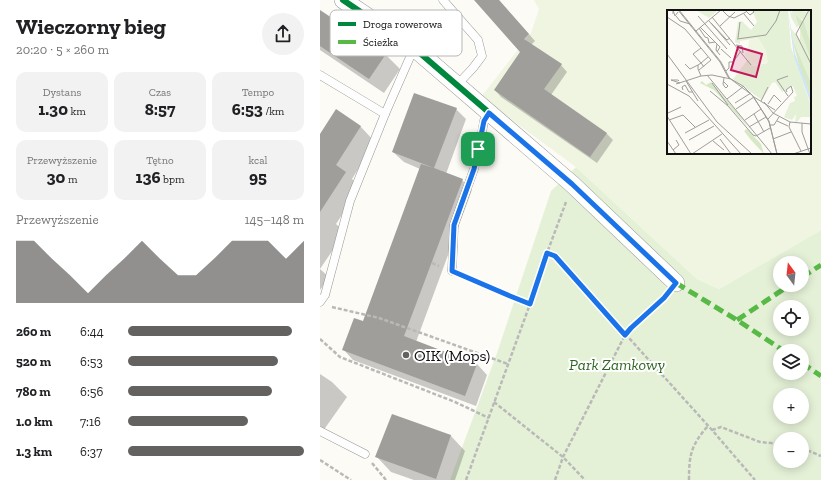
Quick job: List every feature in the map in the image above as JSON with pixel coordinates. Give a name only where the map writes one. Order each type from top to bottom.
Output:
[{"type":"street","points":[[343,0],[358,10]]},
{"type":"street","points":[[423,56],[572,184],[676,283]]},
{"type":"lane","points":[[443,0],[452,10]]},
{"type":"lane","points":[[457,85],[474,68],[482,56],[478,40],[462,22]]},
{"type":"lane","points":[[324,304],[325,295],[350,201],[410,56]]},
{"type":"lane","points":[[321,78],[385,114]]},
{"type":"lane","points":[[452,271],[454,225],[474,169],[484,121],[489,113]]},
{"type":"lane","points":[[320,431],[365,454]]},
{"type":"path","points":[[466,480],[572,184]]},
{"type":"path","points":[[547,253],[555,256],[712,430],[755,480]]},
{"type":"path","points":[[432,263],[530,304]]},
{"type":"path","points":[[555,480],[563,456],[625,335],[664,298],[676,283]]},
{"type":"path","points":[[324,304],[379,318],[508,364]]},
{"type":"path","points":[[320,339],[340,357],[455,402],[488,418]]},
{"type":"path","points":[[494,402],[563,456],[585,480]]},
{"type":"path","points":[[689,480],[689,462],[692,451],[698,437],[708,426]]},
{"type":"path","points":[[712,430],[722,427],[760,442],[773,443]]},
{"type":"path","points":[[809,451],[821,456]]},
{"type":"path","points":[[365,454],[386,480]]},
{"type":"path","points":[[320,460],[351,480]]},
{"type":"green space","points":[[534,0],[821,0],[821,230],[776,256],[773,256],[773,258],[719,289],[697,279],[576,167],[481,97],[531,33],[539,9]]},
{"type":"green space","name":"Park Zamkowy","points":[[576,167],[697,279],[719,289],[773,258],[773,292],[809,292],[809,256],[776,256],[821,230],[821,480],[450,480],[497,353],[551,191]]},
{"type":"building","points":[[474,0],[499,0],[529,34],[524,39],[562,64],[544,89],[607,133],[590,157],[494,90],[520,52]]},
{"type":"building","points":[[320,10],[330,17],[330,53],[320,46]]},
{"type":"building","points":[[335,56],[385,56],[369,79]]},
{"type":"building","points":[[414,93],[457,108],[434,168],[392,152]]},
{"type":"building","points":[[336,109],[361,126],[336,165],[346,172],[320,212],[320,134]]},
{"type":"building","points":[[421,164],[463,179],[404,336],[477,364],[465,396],[342,350],[354,318],[363,321]]},
{"type":"building","points":[[392,414],[451,435],[436,479],[375,457]]},
{"type":"marked path","points":[[809,273],[821,265]]},
{"type":"marked path","points":[[676,283],[773,344]]},
{"type":"marked path","points":[[737,320],[779,292]]},
{"type":"marked path","points":[[809,368],[821,376]]},
{"type":"cycle path","points":[[343,0],[358,10]]},
{"type":"cycle path","points":[[423,56],[572,184],[676,283]]},
{"type":"place","name":"OIK (Mops)","points":[[406,355]]},
{"type":"route","points":[[489,113],[572,184],[676,283],[664,298],[625,335],[555,256],[547,253],[530,304],[452,271],[454,225],[474,169],[478,149],[484,121],[489,113]]}]
